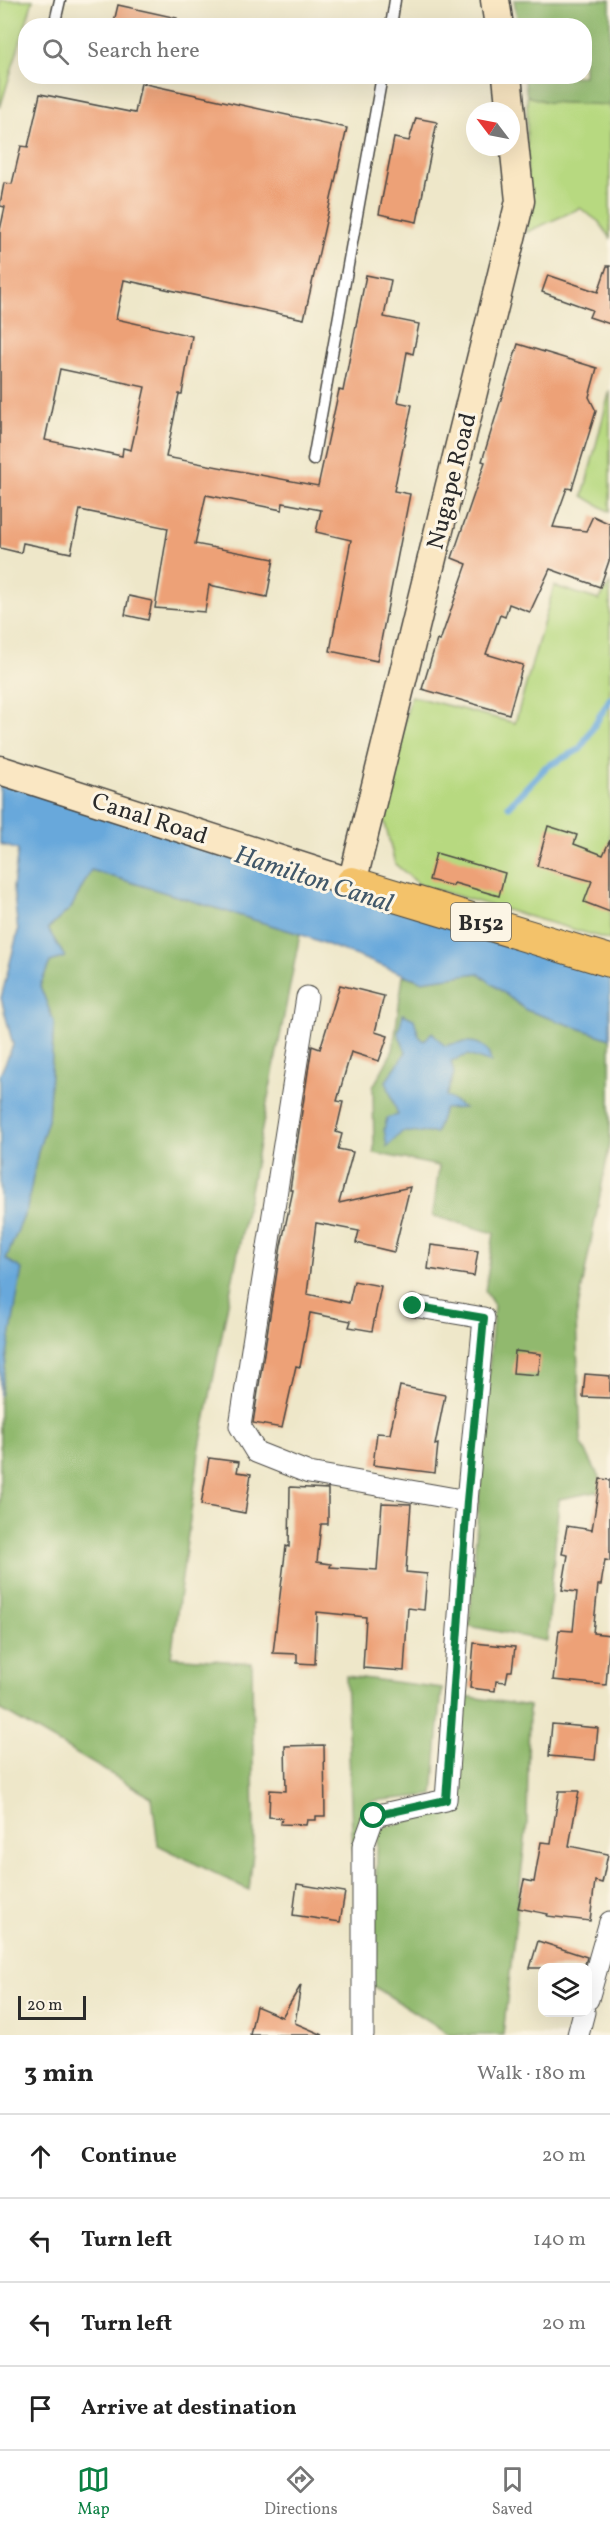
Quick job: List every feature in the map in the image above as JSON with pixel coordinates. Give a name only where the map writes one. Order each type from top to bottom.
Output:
[{"type":"main road","points":[[495,0],[498,18]]},
{"type":"main road","name":"Nugape Road","points":[[352,883],[520,201],[508,84]]},
{"type":"main road","name":"Canal Road","points":[[0,770],[352,883],[610,961]]},
{"type":"street","points":[[307,997],[240,1426],[256,1452],[309,1473],[467,1501]]},
{"type":"street","points":[[363,2035],[363,1846],[374,1816],[446,1800],[467,1501],[484,1318],[413,1306]]},
{"type":"street","points":[[592,1985],[610,1922]]},
{"type":"street","points":[[578,2035],[583,2017]]},
{"type":"lane","points":[[56,18],[60,0]]},
{"type":"lane","points":[[392,18],[395,0]]},
{"type":"lane","points":[[313,460],[381,84]]},
{"type":"green space","points":[[0,0],[33,0],[28,18],[18,18],[18,49],[0,108]]},
{"type":"green space","points":[[514,0],[610,0],[610,105],[548,102],[527,96],[525,84],[592,84],[592,18],[517,18]]},
{"type":"green space","points":[[527,96],[548,102],[610,105],[610,238],[599,222],[580,208],[527,232]]},
{"type":"green space","points":[[610,390],[610,512],[583,496]]},
{"type":"green space","points":[[610,583],[610,940],[420,885],[395,864],[381,807],[411,696],[515,723],[554,586],[599,600]]},
{"type":"green space","points":[[91,870],[300,934],[200,1447],[171,1657],[252,1663],[254,1844],[249,1890],[158,1845],[152,1798],[0,1709],[0,1397],[21,1269],[6,1259],[27,1208],[38,1151],[48,1120],[54,1022],[40,986],[50,962],[64,957],[48,929],[71,908]]},
{"type":"green space","points":[[478,973],[526,1010],[610,1039],[610,1143],[576,1319],[581,1442],[606,1490],[559,1499],[547,1641],[469,1626],[494,1305],[485,1291],[494,1233],[433,1216],[439,1166],[374,1153],[373,1087],[393,1050],[403,975],[421,981]]},
{"type":"green space","points":[[346,1676],[442,1688],[433,1795],[372,1801],[353,1856]]},
{"type":"green space","points":[[464,1696],[529,1706],[527,1823],[503,2035],[450,2035],[372,1985],[378,1829],[454,1808]]},
{"type":"water","points":[[0,782],[610,976],[610,1039],[526,1010],[478,973],[421,981],[300,934],[91,870],[71,908],[48,929],[65,957],[50,962],[40,986],[54,1022],[48,1120],[38,1151],[27,1208],[6,1259],[22,1269],[0,1396],[0,1075],[13,1045],[1,998],[18,931],[13,887],[18,850],[0,844]]},
{"type":"water","points":[[403,1014],[414,1019],[419,1036],[424,1041],[432,1032],[445,1046],[460,1042],[474,1043],[485,1049],[491,1063],[468,1055],[451,1061],[454,1074],[446,1096],[464,1108],[444,1109],[436,1133],[402,1132],[387,1147],[384,1129],[387,1118],[398,1115],[386,1081],[406,1052],[398,1033]]},
{"type":"building","points":[[118,5],[177,18],[115,18]]},
{"type":"building","points":[[141,84],[146,84],[347,128],[304,319],[124,280],[116,319],[192,336],[182,394],[179,394],[166,457],[318,486],[339,390],[343,391],[366,275],[391,280],[384,317],[419,324],[413,354],[407,352],[398,402],[412,405],[394,491],[410,494],[377,661],[330,651],[351,540],[316,532],[321,510],[283,503],[282,510],[206,495],[195,544],[274,559],[267,597],[209,585],[205,612],[155,608],[168,528],[80,510],[71,553],[23,543],[21,553],[0,548],[0,230],[5,207],[0,204],[4,183],[12,184],[21,146],[28,147],[40,94],[135,113]],"holes":[[[60,369],[145,387],[131,450],[123,448],[122,456],[45,440]]]},
{"type":"building","points":[[416,118],[437,122],[417,222],[379,214],[394,138],[409,141]]},
{"type":"building","points":[[607,266],[610,266],[610,324],[589,317],[592,310],[542,292],[548,275],[598,292]]},
{"type":"building","points":[[518,344],[597,368],[589,397],[596,411],[572,489],[567,488],[553,527],[586,531],[593,516],[610,524],[610,558],[600,587],[550,569],[530,612],[509,604],[505,617],[500,615],[486,654],[523,665],[509,714],[422,689],[437,640],[440,641],[467,564],[452,558],[485,462],[482,461]]},
{"type":"building","points":[[129,596],[152,601],[148,620],[125,615]]},
{"type":"building","points":[[548,826],[577,835],[574,844],[603,855],[610,840],[610,912],[584,902],[592,881],[537,866]]},
{"type":"building","points":[[436,853],[505,873],[499,896],[454,883],[453,886],[429,880]]},
{"type":"building","points":[[340,985],[384,996],[375,1032],[388,1036],[379,1061],[351,1052],[337,1101],[343,1102],[336,1132],[342,1134],[338,1149],[353,1152],[339,1203],[410,1187],[394,1252],[356,1243],[359,1231],[316,1223],[307,1294],[349,1303],[354,1281],[381,1286],[372,1331],[349,1327],[351,1321],[310,1313],[300,1367],[296,1366],[282,1428],[253,1423],[281,1246],[293,1190],[290,1190],[312,1046],[320,1049]]},
{"type":"building","points":[[431,1245],[478,1251],[474,1276],[428,1269]]},
{"type":"building","points":[[515,1351],[541,1354],[538,1375],[513,1373]]},
{"type":"building","points":[[585,1374],[610,1376],[610,1398],[583,1397]]},
{"type":"building","points":[[400,1386],[445,1395],[435,1445],[438,1444],[435,1473],[373,1465],[377,1433],[390,1434]]},
{"type":"building","points":[[209,1458],[239,1462],[237,1472],[251,1474],[245,1513],[201,1505]]},
{"type":"building","points":[[600,1479],[610,1480],[610,1561],[605,1560],[601,1585],[598,1585],[593,1633],[610,1635],[606,1685],[553,1680],[559,1630],[573,1631],[577,1592],[562,1590],[568,1555],[562,1554],[567,1526],[592,1530]]},
{"type":"building","points":[[290,1487],[328,1489],[328,1524],[321,1524],[317,1562],[331,1564],[330,1567],[377,1570],[382,1503],[411,1504],[406,1572],[427,1574],[424,1610],[408,1608],[404,1671],[363,1668],[366,1617],[317,1612],[315,1664],[297,1663],[297,1654],[273,1653],[286,1546],[289,1547]]},
{"type":"building","points":[[474,1643],[515,1647],[512,1671],[508,1671],[506,1682],[496,1681],[495,1691],[470,1688]]},
{"type":"building","points":[[552,1724],[598,1728],[595,1760],[549,1756]]},
{"type":"building","points":[[324,1745],[325,1816],[316,1816],[316,1820],[307,1820],[306,1825],[281,1824],[282,1818],[269,1817],[270,1790],[286,1791],[285,1746]]},
{"type":"building","points":[[559,1791],[579,1791],[569,1846],[608,1854],[602,1883],[595,1881],[590,1921],[547,1916],[548,1914],[518,1908],[524,1880],[534,1882],[541,1842],[551,1843]]},
{"type":"building","points":[[297,1884],[345,1892],[340,1922],[293,1915]]},
{"type":"building","points":[[538,1941],[587,1957],[585,1963],[538,1963],[538,1968],[530,1968]]},
{"type":"building","points":[[301,1985],[295,2023],[323,2035],[250,2035],[256,2006],[282,2017]]},
{"type":"waterway","points":[[509,806],[546,767],[580,749],[610,699]]},
{"type":"route","points":[[374,1816],[446,1800],[467,1501],[484,1318],[413,1306]]},
{"type":"water label","name":"Hamilton Canal","points":[[314,878]]}]
